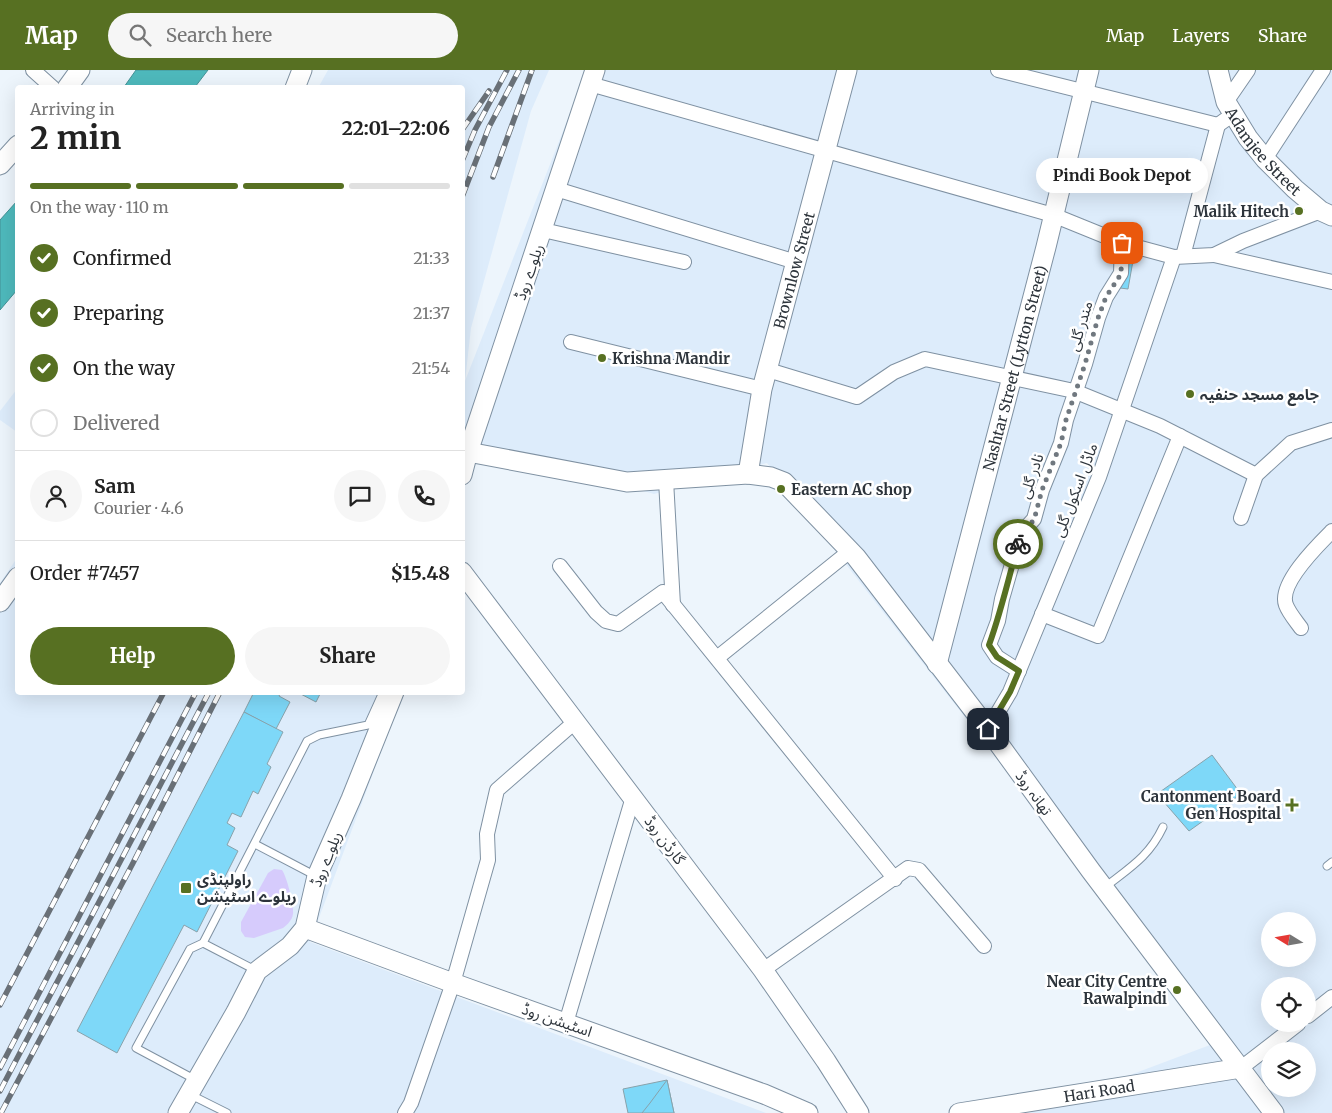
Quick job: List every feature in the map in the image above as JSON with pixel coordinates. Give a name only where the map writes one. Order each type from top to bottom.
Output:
[{"type":"street","points":[[33,70],[49,85]]},
{"type":"street","points":[[69,85],[80,70]]},
{"type":"street","points":[[296,85],[302,70]]},
{"type":"street","name":"Brownlow Street","points":[[748,474],[762,389],[847,70]]},
{"type":"street","points":[[998,70],[1084,92],[1226,114]]},
{"type":"street","name":"Nashtar Street (Lytton Street)","points":[[937,664],[1089,70]]},
{"type":"street","name":"Adamjee Street","points":[[1218,70],[1226,114],[1265,160],[1295,190],[1326,213]]},
{"type":"street","name":"ماڈل اسکول گلی","points":[[988,729],[1010,692],[1099,477],[1178,256],[1226,114],[1248,70]]},
{"type":"street","points":[[1265,160],[1323,70]]},
{"type":"street","points":[[592,77],[825,150],[1053,215],[1122,243],[1178,256],[1214,255],[1332,282]]},
{"type":"street","name":"ریلوے روڈ","points":[[465,463],[592,77]]},
{"type":"street","points":[[0,165],[15,148]]},
{"type":"street","points":[[556,189],[796,262]]},
{"type":"street","points":[[1214,255],[1243,241],[1326,213]]},
{"type":"street","points":[[543,230],[684,262]]},
{"type":"street","name":"مندر گلی","points":[[1074,391],[1085,364],[1100,311],[1106,297],[1121,274],[1122,243]]},
{"type":"street","points":[[571,342],[762,389]]},
{"type":"street","points":[[768,370],[857,397],[894,372],[925,360],[1012,376],[1074,391],[1122,410],[1180,436],[1256,475]]},
{"type":"street","name":"نادر گلی","points":[[1019,671],[997,657],[989,645],[998,620],[1002,599],[1021,533],[1034,520],[1042,490],[1061,443],[1074,391]]},
{"type":"street","points":[[1241,518],[1256,475],[1291,443],[1332,430]]},
{"type":"street","points":[[1042,614],[1098,636],[1180,436]]},
{"type":"street","points":[[468,452],[627,482],[748,474]]},
{"type":"street","name":"تھانہ روڈ","points":[[748,474],[771,477],[784,482],[850,551],[988,729],[1104,888],[1274,1113]]},
{"type":"street","points":[[666,480],[673,605]]},
{"type":"street","points":[[1301,628],[1286,604],[1286,592],[1294,575],[1332,531]]},
{"type":"street","points":[[717,658],[850,551]]},
{"type":"street","points":[[560,566],[596,612],[606,621],[618,624],[663,592],[896,879]]},
{"type":"street","name":"گارڈن روڈ","points":[[465,576],[763,970],[826,1061],[859,1113]]},
{"type":"street","points":[[0,602],[15,580]]},
{"type":"street","name":"ریلوے روڈ","points":[[178,1113],[257,971],[290,946],[305,928],[317,876],[351,799],[393,695]]},
{"type":"street","points":[[405,1113],[411,1103],[452,983],[488,860],[487,834],[497,790],[576,721]]},
{"type":"street","points":[[566,1023],[633,797]]},
{"type":"street","points":[[763,970],[896,879],[908,868],[919,870],[984,946]]},
{"type":"street","name":"اسٹیشن روڈ","points":[[305,928],[452,983],[764,1094],[808,1113]]},
{"type":"street","points":[[1316,1010],[1332,997]]},
{"type":"street","points":[[1241,1068],[1288,1032]]},
{"type":"street","name":"Hari Road","points":[[959,1113],[1241,1068]]},
{"type":"lane","points":[[227,1113],[136,1048],[190,949],[204,943],[307,741],[319,735],[368,725],[382,695]]},
{"type":"lane","points":[[1104,888],[1147,854],[1163,827]]},
{"type":"lane","points":[[255,844],[317,876]]},
{"type":"lane","points":[[204,943],[257,971]]},
{"type":"shaded area","points":[[328,70],[549,70],[531,111],[471,328],[465,381],[465,85],[320,85]]},
{"type":"shaded area","points":[[587,70],[1332,70],[1332,1113],[1029,1113],[1218,1042],[767,463],[654,494],[465,440],[465,381]]},
{"type":"shaded area","points":[[15,392],[15,431],[0,420],[0,411]]},
{"type":"shaded area","points":[[15,561],[15,695],[402,695],[310,942],[766,1113],[0,1113],[0,583]]},
{"type":"shaded area","points":[[274,869],[282,870],[286,879],[292,905],[292,918],[283,928],[254,938],[245,937],[241,931],[241,922],[268,873]]},
{"type":"water","points":[[136,70],[208,70],[197,85],[125,85]]},
{"type":"water","points":[[15,203],[15,292],[0,310],[0,220]]},
{"type":"building","points":[[1125,255],[1134,255],[1128,289],[1120,288]]},
{"type":"building","points":[[252,695],[280,695],[290,702],[276,729],[244,712]]},
{"type":"building","points":[[303,695],[320,695],[316,702]]},
{"type":"building","name":"راولپنڈی ریلوے اسٹیشن","points":[[244,712],[283,732],[267,764],[271,767],[258,794],[253,791],[241,817],[232,813],[227,823],[235,828],[227,845],[238,851],[197,932],[184,925],[117,1053],[77,1031]]},
{"type":"building","points":[[1212,755],[1241,794],[1189,831],[1157,794]]},
{"type":"building","points":[[667,1080],[674,1113],[628,1113],[623,1089]]},
{"type":"building","points":[[667,1080],[674,1113],[642,1113],[650,1103]]},
{"type":"railway","points":[[465,154],[475,130],[507,70]]},
{"type":"railway","points":[[465,189],[489,127],[519,70]]},
{"type":"railway","points":[[493,177],[532,70]]},
{"type":"railway","points":[[465,126],[489,91]]},
{"type":"railway","points":[[0,1005],[162,695]]},
{"type":"railway","points":[[0,1068],[194,695]]},
{"type":"railway","points":[[0,1091],[207,695]]},
{"type":"railway","points":[[1,1113],[133,863],[218,695]]},
{"type":"way so far","points":[[1018,544],[1021,533],[1034,520],[1042,490],[1061,443],[1074,391],[1085,364],[1098,318],[1106,297],[1121,274],[1122,243]]},
{"type":"place","name":"Malik Hitech","points":[[1299,211]]},
{"type":"place","name":"Pindi Book Depot","points":[[1122,243]]},
{"type":"place","name":"Krishna Mandir","points":[[602,358]]},
{"type":"place","name":"جامع مسجد حنفیہ","points":[[1190,394]]},
{"type":"place","name":"Eastern AC shop","points":[[781,489]]},
{"type":"place","name":"Cantonment Board Gen Hospital","points":[[1292,805]]},
{"type":"place","name":"راولپنڈی ریلوے اسٹیشن","points":[[186,888]]},
{"type":"place","name":"Near City Centre Rawalpindi","points":[[1177,990]]},
{"type":"route","points":[[988,729],[1010,692],[1019,671],[997,657],[989,645],[998,620],[1018,544]]}]
